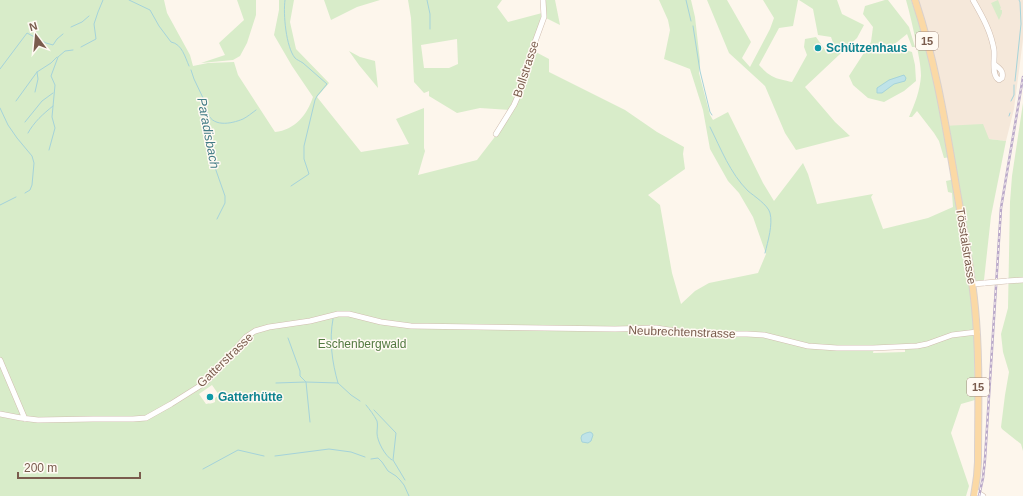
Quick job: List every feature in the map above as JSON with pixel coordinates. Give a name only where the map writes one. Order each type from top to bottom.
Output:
[{"type":"main road","name":"Tösstalstrasse","points":[[915,0],[938,82],[973,284],[978,366],[978,462],[974,493]]},
{"type":"street","name":"Bollstrasse","points":[[496,134],[518,96],[544,17],[543,0]]},
{"type":"street","points":[[973,0],[986,22],[991,37],[994,50],[994,64]]},
{"type":"street","points":[[973,284],[1023,280]]},
{"type":"street","name":"Gatterstrasse","points":[[0,414],[38,420],[146,418],[206,382],[243,340],[255,331],[269,327],[310,321],[343,313],[361,317]]},
{"type":"street","name":"Neubrechtenstrasse","points":[[361,317],[386,323],[412,326],[610,329],[652,328],[695,334],[758,334],[808,346],[837,348],[917,346],[952,335],[977,332]]},
{"type":"street","points":[[0,360],[25,419]]},
{"type":"street","points":[[974,493],[984,496]]},
{"type":"shaded area","points":[[911,0],[1023,0],[1023,39],[1014,109],[1006,141],[989,139],[943,126],[923,35]]},
{"type":"green space","name":"Eschenbergwald","points":[[0,0],[164,0],[167,13],[190,55],[193,66],[208,63],[234,62],[238,75],[275,132],[282,131],[294,125],[304,115],[313,97],[292,66],[274,35],[279,10],[279,0],[294,0],[290,22],[296,49],[329,83],[317,97],[361,152],[409,144],[396,119],[424,108],[425,151],[418,175],[477,160],[494,138],[511,110],[480,108],[457,113],[429,96],[429,91],[424,93],[414,82],[411,18],[408,0],[502,0],[497,7],[508,22],[542,13],[532,50],[549,59],[549,72],[625,110],[657,132],[684,147],[683,154],[685,169],[648,195],[660,205],[672,273],[681,304],[695,291],[709,283],[758,273],[766,254],[753,217],[739,193],[728,181],[710,149],[703,110],[690,69],[664,59],[670,30],[668,20],[659,0],[691,0],[695,17],[700,61],[699,73],[710,115],[713,120],[728,112],[763,183],[774,201],[803,163],[817,204],[873,194],[871,197],[883,229],[928,218],[953,207],[952,193],[948,192],[946,181],[955,179],[951,157],[944,158],[939,141],[917,111],[912,117],[909,117],[917,97],[921,76],[916,42],[906,0],[911,0],[923,35],[943,126],[983,124],[989,139],[1006,141],[991,216],[984,280],[969,282],[974,332],[975,400],[961,404],[951,433],[969,486],[966,496],[0,496]],"holes":[[[457,39],[458,64],[449,68],[424,68],[421,45]],[[905,347],[905,352],[873,353],[874,348]],[[212,385],[219,395],[215,398],[215,402],[206,404],[199,394]]]},
{"type":"green space","points":[[237,0],[256,0],[256,15],[247,43],[240,56],[233,60],[201,63],[225,55],[219,43],[244,20]]},
{"type":"green space","points":[[324,0],[380,0],[357,7],[331,20]]},
{"type":"green space","points":[[543,0],[555,0],[560,25],[544,17]]},
{"type":"green space","points":[[707,0],[727,0],[751,42],[742,58],[750,67],[770,29],[774,18],[763,0],[798,0],[793,26],[779,28],[759,65],[767,73],[774,77],[792,82],[807,55],[804,47],[805,39],[816,37],[828,54],[835,48],[831,37],[818,35],[813,9],[799,0],[837,0],[842,14],[864,25],[857,38],[805,87],[835,122],[850,136],[796,150],[785,133],[765,86],[729,53]]},
{"type":"green space","points":[[888,0],[909,27],[915,47],[912,47],[907,34],[892,46],[912,52],[916,81],[904,91],[884,102],[868,98],[853,85],[849,76],[871,42],[873,27],[863,14],[865,6]]},
{"type":"green space","points":[[998,0],[1000,9],[1002,10],[999,20],[991,3]]},
{"type":"green space","points":[[349,51],[360,57],[375,61],[378,88],[359,65]]},
{"type":"green space","points":[[1023,103],[1023,451],[1021,444],[1001,427],[1009,372],[1003,352],[1001,334],[1008,308],[1010,202],[1012,176]]},
{"type":"water","points":[[904,75],[906,78],[905,81],[894,84],[882,93],[877,93],[877,88],[889,80]]},
{"type":"water","points":[[590,432],[593,435],[591,441],[588,443],[582,442],[582,435]]},
{"type":"waterway","points":[[81,47],[96,39],[94,24],[103,0]]},
{"type":"waterway","name":"Paradisbach","points":[[129,0],[150,10],[159,26],[171,42],[178,45],[189,66]]},
{"type":"waterway","points":[[285,0],[284,13],[287,39],[292,53],[296,59],[303,63],[327,84],[315,100],[304,146],[304,159],[309,174],[291,186]]},
{"type":"waterway","points":[[427,0],[430,14],[430,29]]},
{"type":"waterway","points":[[686,0],[691,21]]},
{"type":"waterway","points":[[1015,81],[1021,24],[1019,0]]},
{"type":"waterway","points":[[71,27],[82,22],[89,16]]},
{"type":"waterway","points":[[693,26],[700,71],[712,115]]},
{"type":"waterway","points":[[0,69],[27,33],[53,45],[63,34]]},
{"type":"waterway","points":[[49,150],[55,128],[52,117],[55,85],[51,76],[58,57],[65,51],[73,50]]},
{"type":"waterway","points":[[16,101],[37,72],[57,57]]},
{"type":"waterway","name":"Paradisbach","points":[[191,70],[204,100],[206,109],[205,119],[212,159],[225,196],[225,203],[217,219]]},
{"type":"waterway","points":[[35,92],[38,79],[37,72]]},
{"type":"waterway","points":[[1011,101],[1014,95],[1014,85]]},
{"type":"waterway","points":[[25,122],[42,101],[53,93]]},
{"type":"waterway","points":[[28,133],[39,118],[53,106]]},
{"type":"waterway","points":[[0,108],[8,125],[32,156],[34,163],[32,185],[30,190],[25,193]]},
{"type":"waterway","points":[[207,111],[213,120],[227,123],[243,119],[256,110]]},
{"type":"waterway","points":[[710,127],[726,160],[736,176],[748,191],[769,210],[771,227],[765,253]]},
{"type":"waterway","points":[[0,205],[16,197]]},
{"type":"waterway","points":[[333,319],[331,335],[332,351],[338,383]]},
{"type":"waterway","points":[[288,338],[300,371],[300,376],[306,382],[310,422]]},
{"type":"waterway","points":[[276,383],[338,383],[360,401]]},
{"type":"waterway","points":[[366,405],[377,421],[377,436],[380,444],[384,452],[392,460]]},
{"type":"waterway","points":[[374,410],[396,433],[393,460],[405,480]]},
{"type":"waterway","points":[[275,456],[329,449],[351,452],[365,457]]},
{"type":"waterway","points":[[203,469],[238,450],[264,456]]},
{"type":"waterway","points":[[371,459],[378,458],[388,471],[400,480],[409,496]]},
{"type":"railway","points":[[979,496],[985,459],[1001,208],[1023,77]]},
{"type":"place","name":"Schützenhaus","points":[[818,48]]},
{"type":"place","name":"Gatterhütte","points":[[210,397]]}]
